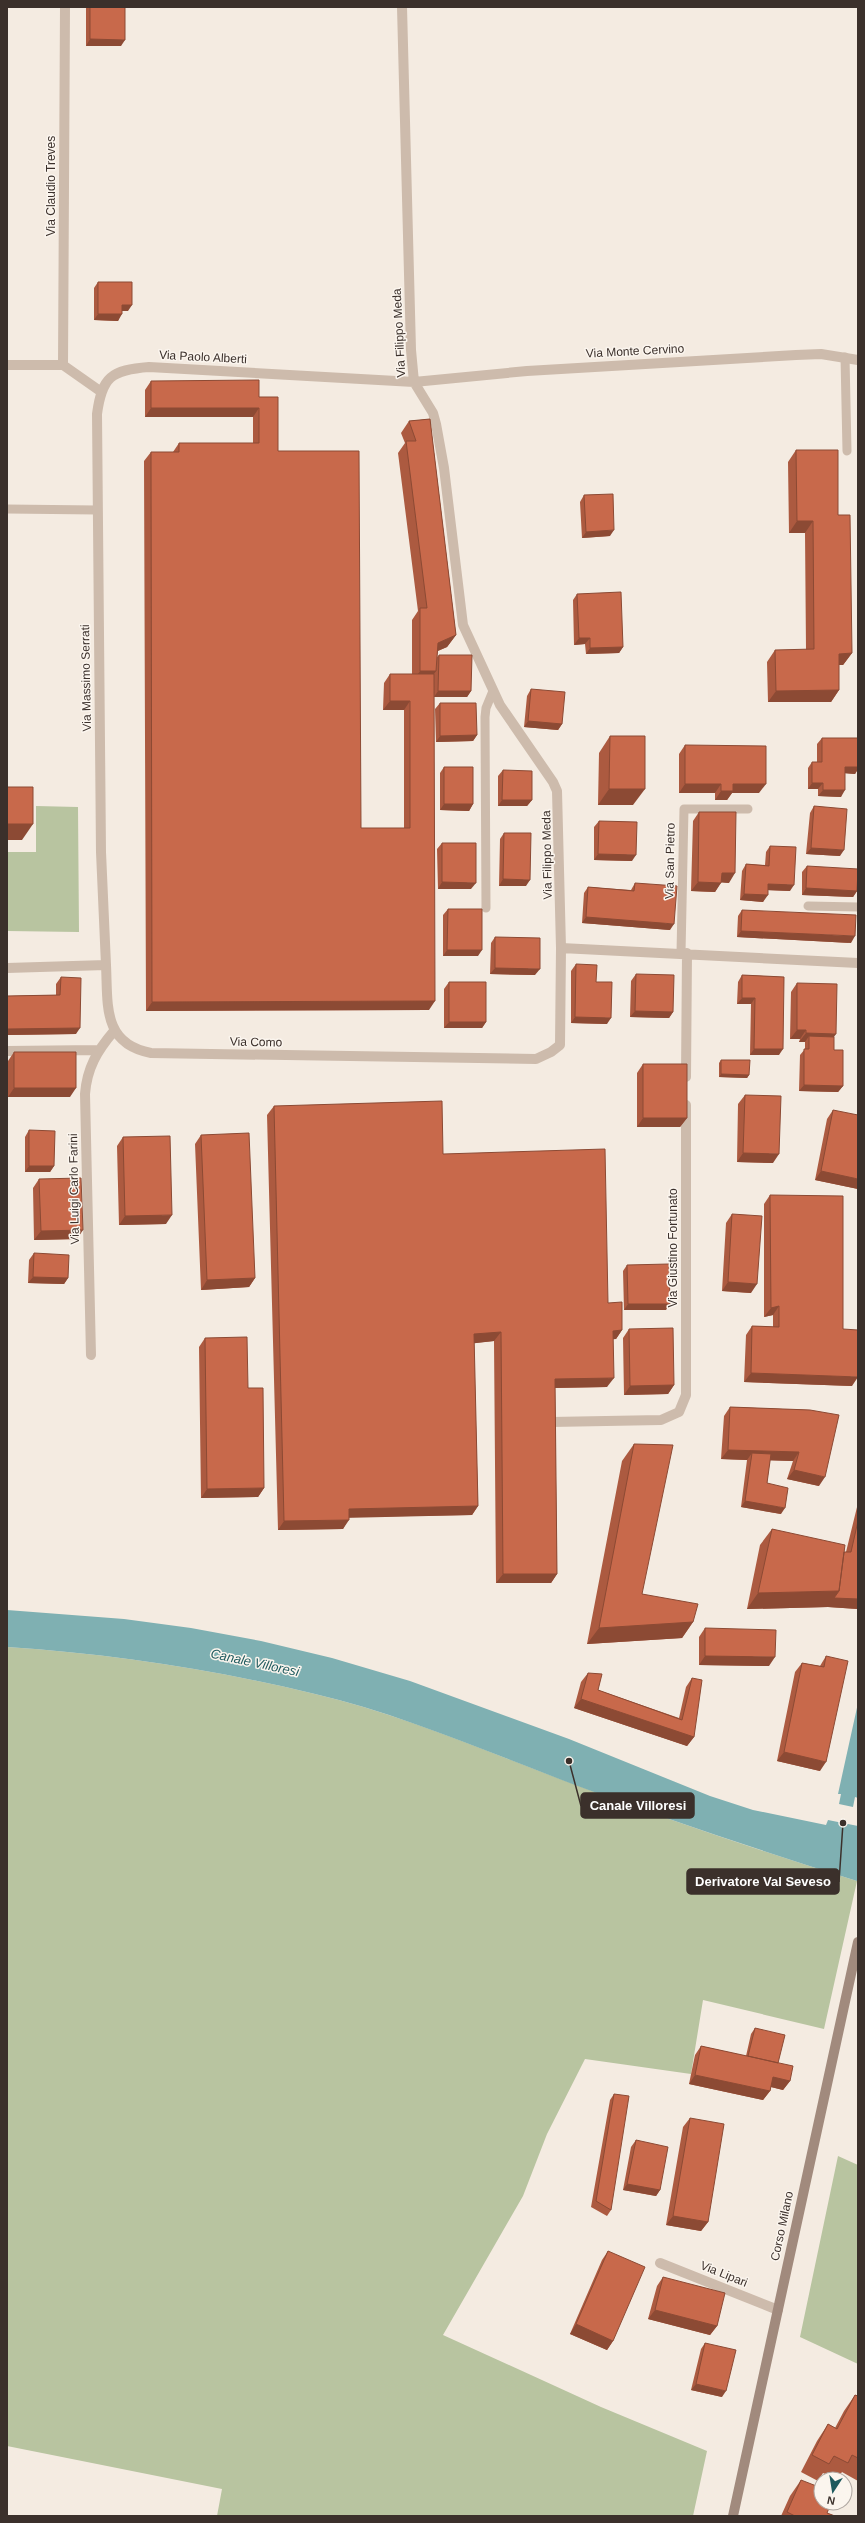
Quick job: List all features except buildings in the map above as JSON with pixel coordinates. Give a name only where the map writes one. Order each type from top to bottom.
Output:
[{"type":"main road","name":"Corso Milano","points":[[733,2516],[858,1942]]},
{"type":"street","name":"Via Claudio Treves","points":[[62,364],[65,7]]},
{"type":"street","name":"Via Filippo Meda","points":[[402,7],[411,350],[414,382],[433,413],[436,424],[444,468],[463,625],[500,705],[557,791],[561,948],[561,1038]]},
{"type":"street","name":"Via Monte Cervino","points":[[414,382],[527,371],[796,355],[858,360]]},
{"type":"street","points":[[7,365],[62,364],[100,391]]},
{"type":"street","name":"Via Paolo Alberti","points":[[100,391],[111,377],[122,370],[149,367],[414,382]]},
{"type":"street","name":"Via Massimo Serrati","points":[[100,391],[97,414],[97,510],[101,852],[106,965]]},
{"type":"street","points":[[561,948],[858,962]]},
{"type":"street","name":"Via Giustino Fortunato","points":[[551,1422],[661,1420],[679,1412],[686,1395],[686,1091],[684,953]]},
{"type":"street","points":[[7,968],[106,965],[108,1007],[114,1031]]},
{"type":"street","name":"Via Como","points":[[114,1031],[134,1048],[161,1054],[536,1059],[556,1049],[561,1038]]},
{"type":"street","name":"Via Luigi Carlo Farini","points":[[91,1355],[85,1094],[88,1072],[98,1050],[114,1031]]},
{"type":"street","points":[[7,1051],[98,1050]]},
{"type":"street","name":"Via Lipari","points":[[660,2263],[778,2310]]},
{"type":"lane","points":[[845,358],[847,451]]},
{"type":"lane","points":[[7,509],[97,510]]},
{"type":"lane","points":[[486,908],[485,716],[486,708],[493,691]]},
{"type":"lane","name":"Via San Pietro","points":[[684,953],[684,809],[748,809]]},
{"type":"lane","points":[[808,906],[858,907]]},
{"type":"green space","points":[[36,806],[78,807],[79,932],[7,931],[7,852],[36,852]]},
{"type":"green space","points":[[7,1647],[123,1658],[200,1670],[277,1685],[349,1703],[415,1724],[683,1824],[857,1881],[824,2029],[703,2000],[691,2074],[585,2059],[547,2134],[523,2196],[443,2335],[601,2407],[707,2451],[693,2516],[217,2516],[222,2489],[7,2446]]},
{"type":"green space","points":[[838,2156],[858,2165],[858,2364],[800,2337]]},
{"type":"water","name":"Canale Villoresi","points":[[7,1610],[124,1619],[191,1628],[261,1641],[332,1658],[410,1681],[569,1739],[710,1796],[753,1810],[826,1825],[828,1820],[858,1826],[857,1881],[645,1811],[446,1735],[348,1703],[277,1685],[200,1670],[123,1658],[7,1647]]},
{"type":"water","points":[[858,1703],[858,1798],[855,1797],[853,1807],[839,1804],[841,1794],[838,1794]]},
{"type":"place","name":"Canale Villoresi","points":[[569,1761]]},
{"type":"place","name":"Derivatore Val Seveso","points":[[843,1823]]}]
